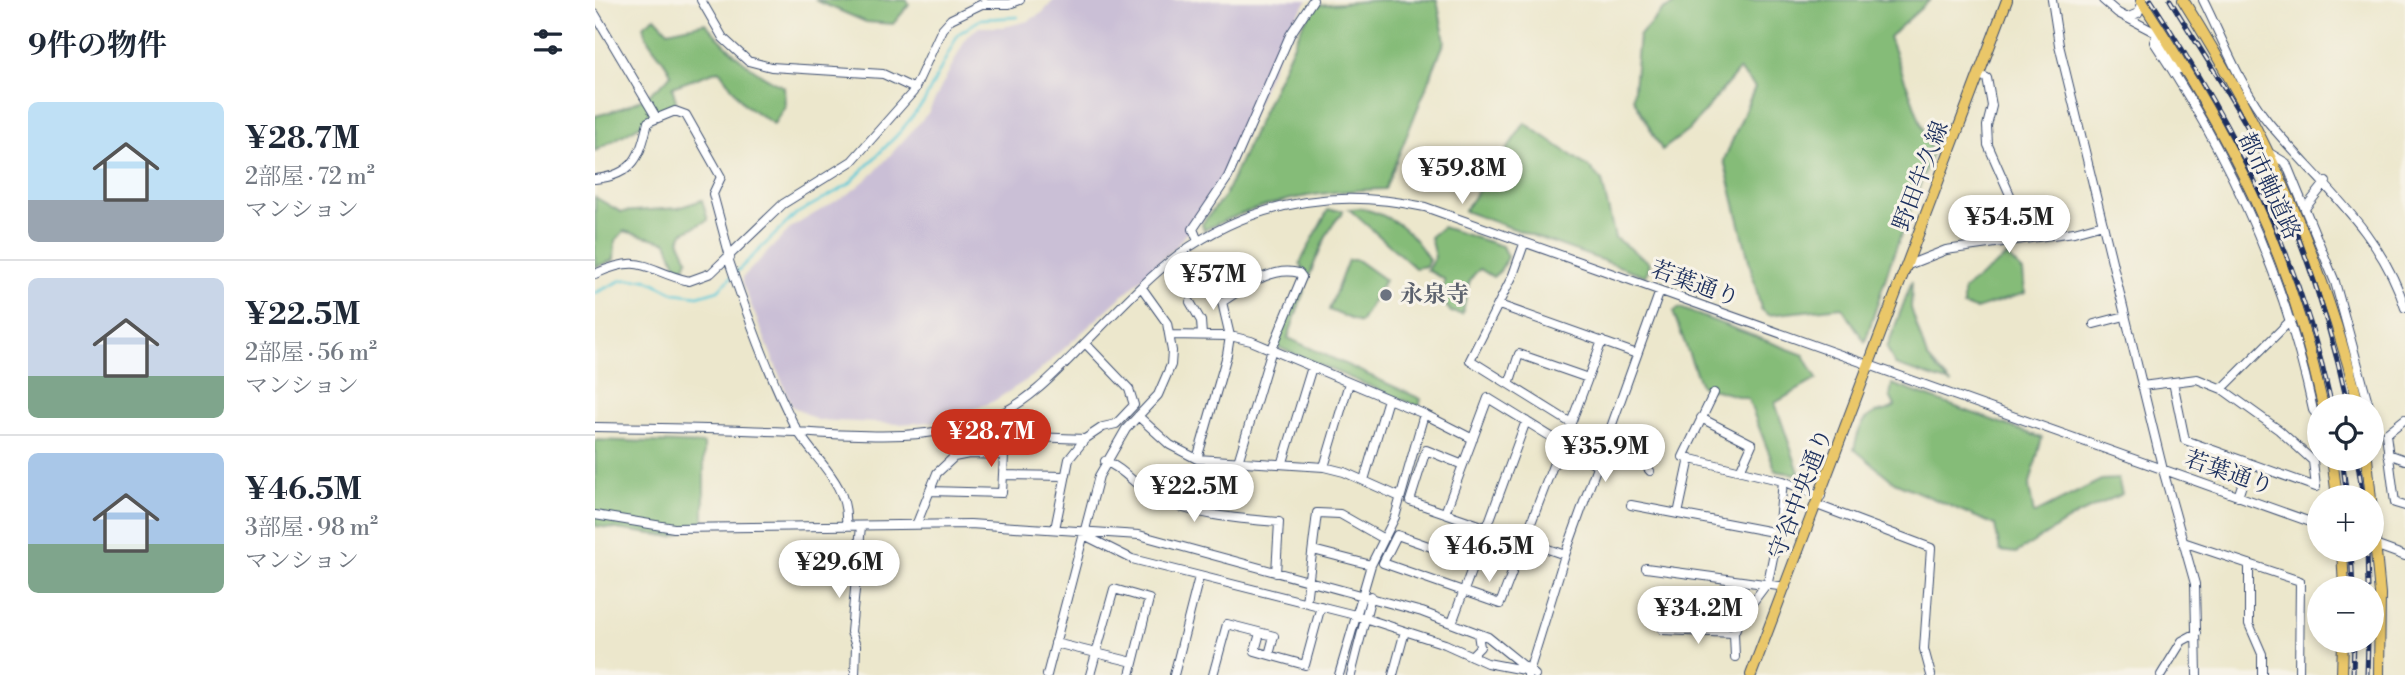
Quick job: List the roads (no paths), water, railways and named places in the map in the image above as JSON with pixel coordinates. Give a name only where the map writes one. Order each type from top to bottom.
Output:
[{"type":"main road","name":"野田牛久線","points":[[1870,366],[2007,0]]},
{"type":"main road","name":"都市軸道路","points":[[2183,0],[2243,99],[2294,204],[2333,310],[2356,394]]},
{"type":"main road","name":"都市軸道路","points":[[2142,1],[2158,31],[2202,95],[2242,167],[2276,244],[2304,324],[2320,394]]},
{"type":"main road","name":"守谷中央通り","points":[[1751,675],[1870,366]]},
{"type":"main road","points":[[2375,562],[2380,675]]},
{"type":"main road","points":[[2342,675],[2343,653]]},
{"type":"street","points":[[701,0],[723,38],[748,61],[771,67],[883,74],[915,89]]},
{"type":"street","points":[[595,274],[613,266],[641,263],[689,281],[702,279],[729,257],[783,204],[852,162],[915,89],[942,29],[951,19],[982,4],[1020,0]]},
{"type":"street","points":[[1198,241],[1193,229],[1228,177],[1290,36],[1313,0]]},
{"type":"street","points":[[2052,0],[2059,45],[2142,386],[2195,584],[2197,675]]},
{"type":"street","points":[[2103,0],[2126,18],[2158,31],[2154,42],[2196,108],[2237,181],[2291,320],[2309,394]]},
{"type":"street","points":[[2203,0],[2260,111],[2326,182],[2368,235],[2396,281],[2405,308]]},
{"type":"street","points":[[2126,18],[2138,13],[2142,1]]},
{"type":"street","points":[[595,14],[656,117]]},
{"type":"street","points":[[1979,75],[1987,78],[1992,106],[1987,126],[1988,145],[2029,238]]},
{"type":"street","points":[[2196,108],[2202,95]]},
{"type":"street","points":[[595,179],[624,173],[642,149],[648,122],[675,111],[686,115],[721,177],[713,194],[735,279],[798,432],[841,489],[847,509],[846,526]]},
{"type":"street","points":[[2271,154],[2286,163],[2336,282],[2366,394]]},
{"type":"street","points":[[2306,208],[2326,182]]},
{"type":"street","name":"若葉通り","points":[[595,427],[896,436],[959,429],[997,415],[1028,398],[1142,288],[1198,241],[1268,210],[1311,200],[1383,198],[1425,207],[2307,521]]},
{"type":"street","points":[[1908,265],[1946,250],[2074,232],[2103,224]]},
{"type":"street","points":[[1524,244],[1499,305],[1470,360],[1571,423],[1602,341]]},
{"type":"street","points":[[1197,459],[1227,355],[1230,336],[1222,302],[1252,282],[1286,269],[1299,273],[1301,277],[1272,349],[1238,462]]},
{"type":"street","points":[[1047,675],[1082,533],[1105,461],[1167,380],[1171,365],[1170,335],[1156,305],[1142,288]]},
{"type":"street","points":[[1530,674],[1565,555],[1660,291]]},
{"type":"street","points":[[1190,302],[1201,321],[1202,335]]},
{"type":"street","points":[[1499,305],[1637,354]]},
{"type":"street","points":[[2094,324],[2125,316]]},
{"type":"street","points":[[2222,389],[2291,320]]},
{"type":"street","points":[[1170,335],[1230,336],[1272,349],[1424,414],[1473,439]]},
{"type":"street","points":[[1055,529],[1069,459],[1085,439],[1103,427],[1116,424],[1134,405],[1129,389],[1085,343]]},
{"type":"street","points":[[1509,384],[1519,354],[1588,378]]},
{"type":"street","points":[[1283,462],[1312,367]]},
{"type":"street","points":[[2142,386],[2197,379],[2222,389],[2279,430],[2313,461],[2316,487],[2185,440],[2173,383]]},
{"type":"street","points":[[1324,467],[1349,383]]},
{"type":"street","points":[[1714,393],[1683,457],[1783,481],[1819,500],[1931,548],[1924,649],[1931,675]]},
{"type":"street","points":[[1445,513],[1488,398],[1597,465]]},
{"type":"street","points":[[1364,480],[1388,399]]},
{"type":"street","points":[[1351,675],[1366,618],[1366,595],[1371,565],[1400,497],[1424,414]]},
{"type":"street","points":[[1138,416],[1170,444],[1197,459],[1283,462],[1324,467],[1364,480],[1400,497]]},
{"type":"street","points":[[1702,418],[1752,444],[1740,471]]},
{"type":"street","points":[[2405,419],[2386,434],[2396,503],[2405,506]]},
{"type":"street","points":[[1452,623],[1526,421]]},
{"type":"street","points":[[917,523],[937,473],[954,457],[1004,454],[1033,437],[1085,439]]},
{"type":"street","points":[[1474,562],[1397,535],[1383,563],[1500,604],[1562,442]]},
{"type":"street","points":[[1604,445],[1639,458],[1650,471]]},
{"type":"street","points":[[1463,465],[1426,450],[1410,501],[1565,555]]},
{"type":"street","points":[[930,491],[1002,493],[1004,454]]},
{"type":"street","points":[[2388,454],[2405,460]]},
{"type":"street","points":[[1678,514],[1690,458]]},
{"type":"street","points":[[1105,461],[1117,466],[1143,490],[1164,501],[1232,518],[1279,522],[1276,573]]},
{"type":"street","points":[[2238,496],[2249,463]]},
{"type":"street","points":[[1003,475],[1064,476]]},
{"type":"street","points":[[1735,657],[1734,633],[1740,619],[1768,582],[1778,533],[1783,481]]},
{"type":"street","points":[[1631,505],[1778,533]]},
{"type":"street","points":[[1306,602],[1317,513],[1340,514],[1384,539]]},
{"type":"street","points":[[595,515],[674,528],[917,523],[1139,536],[1366,595],[1452,623],[1500,645],[1530,674]]},
{"type":"street","points":[[855,675],[856,646],[851,632],[861,526]]},
{"type":"street","points":[[1082,533],[1132,559],[1366,618],[1487,663],[1530,674]]},
{"type":"street","points":[[2183,542],[2300,581],[2299,675]]},
{"type":"street","points":[[2384,549],[2405,556]]},
{"type":"street","points":[[1313,550],[1371,565]]},
{"type":"street","points":[[2249,564],[2249,624],[2262,654],[2262,675]]},
{"type":"street","points":[[1646,568],[1768,582],[1786,587]]},
{"type":"street","points":[[1175,675],[1199,577]]},
{"type":"street","points":[[1090,675],[1114,589],[1149,599],[1130,675]]},
{"type":"street","points":[[1339,675],[1355,615],[1366,595]]},
{"type":"street","points":[[1260,633],[1255,651],[1305,665],[1321,606]]},
{"type":"street","points":[[1213,675],[1227,624],[1274,636],[1269,655]]},
{"type":"street","points":[[1663,630],[1734,633]]},
{"type":"street","points":[[1393,675],[1405,631]]},
{"type":"street","points":[[2161,675],[2182,641],[2197,633]]},
{"type":"street","points":[[1471,656],[1480,647],[1478,634]]},
{"type":"street","points":[[1055,643],[1133,662]]},
{"type":"waterway","points":[[595,293],[622,280],[646,279],[675,293],[698,296],[718,290],[796,214],[848,185],[899,133],[924,102],[958,34],[981,19],[1018,17]]},
{"type":"railway","points":[[2151,0],[2211,97],[2261,194],[2301,296],[2329,394]]},
{"type":"railway","points":[[2170,0],[2251,133],[2286,206],[2317,290],[2345,394]]},
{"type":"railway","points":[[2344,471],[2345,485]]},
{"type":"railway","points":[[2359,471],[2361,485]]},
{"type":"railway","points":[[2352,562],[2352,576]]},
{"type":"railway","points":[[2367,562],[2368,576]]},
{"type":"railway","points":[[2353,675],[2354,653]]},
{"type":"railway","points":[[2367,675],[2368,653]]},
{"type":"place","name":"永泉寺","points":[[1386,295]]}]
